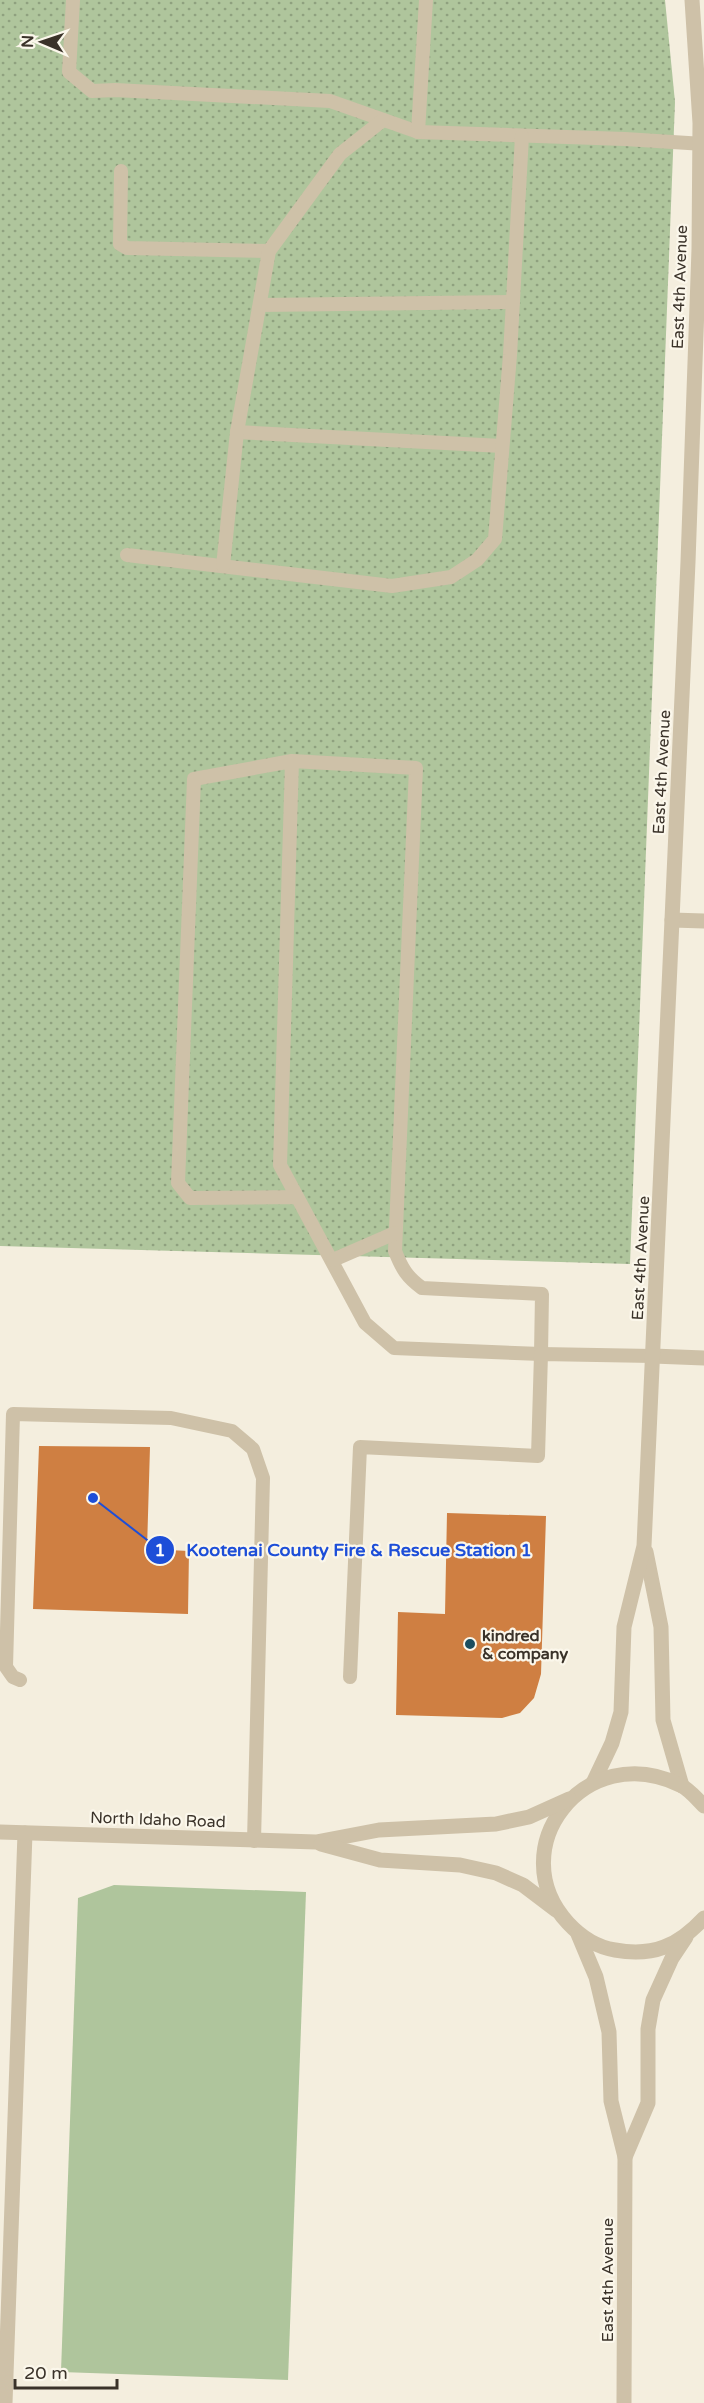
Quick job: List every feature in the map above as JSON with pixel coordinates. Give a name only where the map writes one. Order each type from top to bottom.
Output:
[{"type":"street","name":"East 4th Avenue","points":[[594,1781],[612,1743],[621,1712],[624,1627],[644,1546],[690,516],[699,249],[702,144],[692,0]]},
{"type":"street","points":[[672,920],[704,921]]},
{"type":"street","points":[[653,1356],[704,1358]]},
{"type":"street","name":"East 4th Avenue","points":[[644,1546],[661,1627],[660,1672],[663,1720],[682,1786]]},
{"type":"street","points":[[704,1806],[682,1786],[653,1774],[623,1773],[594,1781],[570,1799],[552,1824],[544,1854],[546,1884],[558,1912],[578,1934],[604,1948],[632,1953],[661,1949],[687,1936],[704,1918]]},
{"type":"street","name":"North Idaho Road","points":[[0,1832],[316,1842],[379,1830],[496,1824],[529,1817],[570,1799]]},
{"type":"street","points":[[5,2403],[25,1833]]},
{"type":"street","name":"North Idaho Road","points":[[316,1842],[380,1860],[460,1865],[496,1873],[523,1885],[558,1912]]},
{"type":"street","name":"East 4th Avenue","points":[[578,1934],[596,1977],[609,2032],[611,2101],[625,2157],[624,2403]]},
{"type":"street","name":"East 4th Avenue","points":[[625,2157],[648,2103],[648,2029],[653,2000],[672,1958],[687,1936]]},
{"type":"lane","points":[[74,0],[69,72],[92,91],[115,90],[330,101],[418,132],[702,144]]},
{"type":"lane","points":[[418,132],[426,0]]},
{"type":"lane","points":[[223,566],[237,432],[269,251],[340,154],[382,120]]},
{"type":"lane","points":[[128,555],[392,586],[451,577],[477,560],[495,539],[513,302],[522,135]]},
{"type":"lane","points":[[121,171],[120,244],[127,248],[269,251]]},
{"type":"lane","points":[[260,305],[513,302]]},
{"type":"lane","points":[[237,432],[502,446]]},
{"type":"lane","points":[[296,1197],[190,1198],[178,1182],[194,779],[292,761],[416,768],[395,1251],[402,1270],[423,1288],[542,1294],[538,1456],[360,1447],[350,1677]]},
{"type":"lane","points":[[292,761],[280,1165],[365,1323],[394,1348],[653,1356]]},
{"type":"lane","points":[[333,1260],[395,1233]]},
{"type":"lane","points":[[21,1680],[13,1677],[6,1666],[13,1414],[171,1418],[232,1431],[253,1449],[263,1478],[254,1840]]},
{"type":"green space","points":[[0,0],[665,0],[675,102],[630,1264],[0,1246]]},
{"type":"green space","points":[[114,1885],[306,1892],[288,2380],[61,2372],[78,1898]]},
{"type":"building","points":[[39,1446],[150,1447],[147,1549],[189,1551],[188,1614],[33,1609]]},
{"type":"building","name":"kindred & company","points":[[447,1513],[546,1516],[541,1674],[534,1698],[520,1713],[502,1718],[396,1715],[398,1612],[445,1614]]},
{"type":"place","name":"Kootenai County Fire & Rescue Station 1","points":[[93,1498]]},
{"type":"place","name":"kindred & company","points":[[470,1644]]}]
